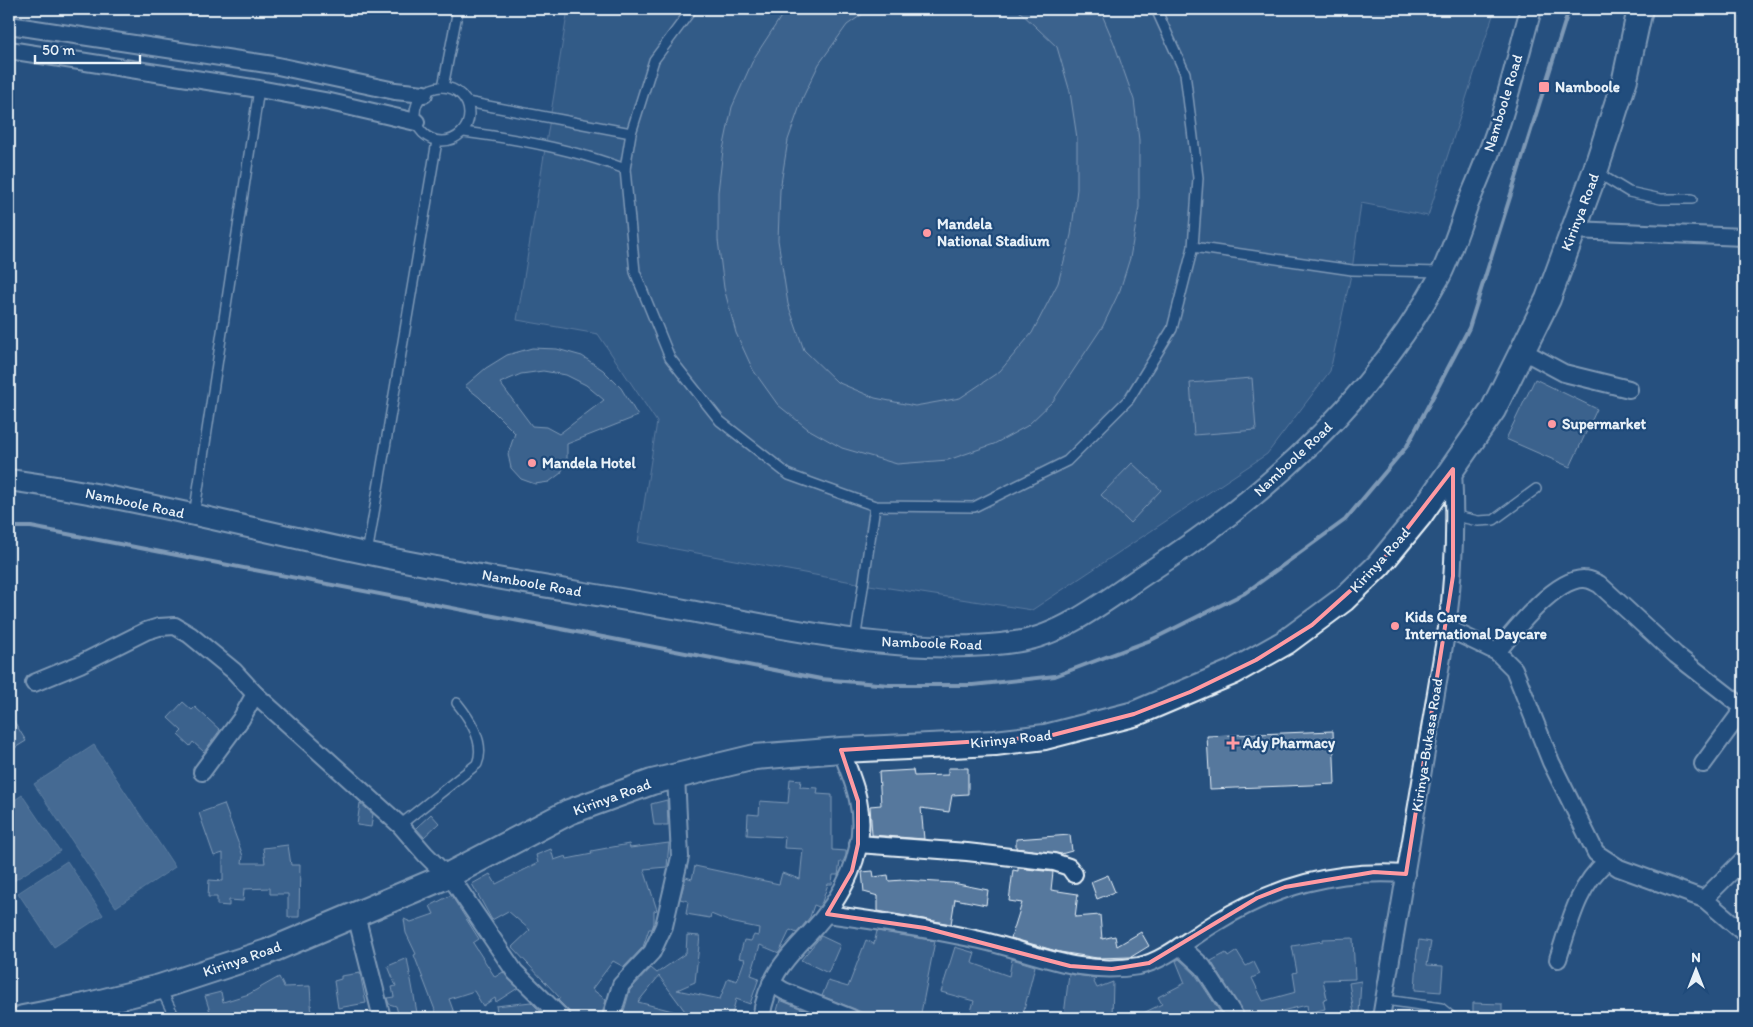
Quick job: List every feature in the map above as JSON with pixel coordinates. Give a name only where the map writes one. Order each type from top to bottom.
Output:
[{"type":"main road","name":"Kirinya Road","points":[[23,1018],[85,1006],[160,987],[267,952],[447,876],[569,812],[635,788],[755,757],[841,750],[995,743],[1045,737],[1134,714],[1233,672],[1292,638],[1344,599],[1385,558],[1420,515],[1493,410],[1548,299],[1595,172],[1625,79],[1640,9]]},
{"type":"street","name":"Namboole Road","points":[[9,480],[73,489],[367,554],[855,641],[987,645],[1026,641],[1056,630],[1096,606],[1168,559],[1230,515],[1304,452],[1353,400],[1405,333],[1442,272],[1500,120],[1531,9]]},
{"type":"street","points":[[9,25],[273,65],[395,91],[424,94]]},
{"type":"street","points":[[9,50],[259,89],[330,102],[416,122]]},
{"type":"street","points":[[1573,230],[1744,237]]},
{"type":"street","points":[[1523,351],[1564,373],[1629,389]]},
{"type":"street","name":"Kirinya-Bukasa Road","points":[[1381,1018],[1386,1000],[1447,628],[1453,576],[1456,516],[1453,469]]},
{"type":"street","points":[[1497,652],[1523,618],[1541,602],[1575,580],[1591,580],[1599,584],[1676,655],[1744,708],[1703,764]]},
{"type":"street","points":[[34,683],[80,664],[146,631],[159,627],[174,626],[190,635],[234,671],[255,694],[400,825],[447,876],[515,972],[562,1018]]},
{"type":"street","points":[[1447,628],[1497,652],[1514,669],[1551,762],[1586,838],[1596,853],[1606,862],[1704,899],[1744,933]]},
{"type":"street","points":[[202,772],[241,719],[255,694]]},
{"type":"street","points":[[761,1018],[770,983],[783,961],[827,914],[852,872],[858,844],[858,800],[841,750]]},
{"type":"street","points":[[611,1018],[621,985],[652,952],[664,926],[680,857],[676,776]]},
{"type":"street","points":[[858,844],[967,852],[1054,862],[1069,867],[1074,874]]},
{"type":"street","points":[[1704,899],[1744,859]]},
{"type":"street","points":[[1558,959],[1580,894],[1593,874],[1606,862]]},
{"type":"street","points":[[827,914],[925,928],[1025,952],[1052,962],[1096,969],[1141,966],[1180,946],[1257,898],[1285,888],[1374,872],[1406,874]]},
{"type":"street","points":[[356,915],[382,1018]]},
{"type":"street","points":[[1180,946],[1203,967],[1236,1018]]},
{"type":"street","points":[[770,983],[850,1018]]},
{"type":"lane","points":[[443,87],[458,9]]},
{"type":"lane","points":[[692,9],[654,60],[631,133],[626,169],[635,272],[670,358],[720,422],[789,475],[875,506],[974,507],[1066,461],[1128,399],[1172,329],[1193,247],[1198,178],[1185,73],[1156,9]]},
{"type":"lane","points":[[443,87],[453,89],[461,94],[467,102],[470,112],[469,122],[464,132],[456,138],[447,141],[437,141],[428,138],[416,122],[416,107],[424,94],[443,87]]},
{"type":"lane","points":[[194,516],[259,89]]},
{"type":"lane","points":[[467,102],[631,133]]},
{"type":"lane","points":[[464,132],[545,145],[596,158],[626,169]]},
{"type":"lane","points":[[367,554],[437,141]]},
{"type":"lane","points":[[1595,172],[1629,192],[1661,199],[1692,199]]},
{"type":"lane","points":[[1193,247],[1352,270],[1442,272]]},
{"type":"lane","points":[[1456,516],[1478,521],[1494,520],[1536,489]]},
{"type":"lane","points":[[855,641],[875,506]]},
{"type":"lane","points":[[400,825],[477,764],[480,756],[478,741],[472,725],[457,703]]},
{"type":"lane","points":[[160,987],[175,1018]]},
{"type":"lane","points":[[1386,1000],[1441,1008],[1453,1018]]},
{"type":"highlighted area","points":[[1453,469],[1453,576],[1406,874],[1374,872],[1285,887],[1257,898],[1149,963],[1112,969],[1070,966],[925,928],[827,914],[852,871],[858,844],[858,801],[841,750],[1045,737],[1134,714],[1190,692],[1256,660],[1312,625],[1379,565]]},
{"type":"shaded area","points":[[568,9],[1495,9],[1428,216],[1361,203],[1352,270],[1330,371],[1267,454],[1032,610],[863,584],[638,542],[657,422],[598,334],[517,320]]},
{"type":"shaded area","points":[[94,745],[175,867],[116,907],[34,784]]},
{"type":"shaded area","points":[[22,795],[60,851],[12,882],[9,878],[9,804]]},
{"type":"shaded area","points":[[67,861],[103,915],[54,947],[18,893]]},
{"type":"building","points":[[786,9],[870,9],[847,25],[819,64],[803,97],[788,140],[780,190],[778,240],[788,304],[804,350],[837,382],[875,398],[915,406],[960,398],[1000,371],[1032,333],[1058,283],[1071,235],[1077,189],[1077,138],[1070,92],[1057,47],[1017,9],[1097,9],[1103,17],[1134,100],[1139,140],[1139,207],[1130,258],[1120,290],[1103,326],[1053,401],[1027,426],[994,444],[948,460],[897,464],[842,448],[808,429],[778,405],[753,370],[736,333],[724,288],[718,240],[718,192],[723,150],[732,107],[754,58]]},
{"type":"building","points":[[532,348],[557,349],[582,356],[603,370],[621,388],[638,416],[567,444],[567,459],[561,473],[549,482],[535,484],[521,479],[511,468],[508,454],[515,433],[479,397],[465,386],[486,368],[507,355]],"holes":[[[543,371],[566,375],[586,385],[604,400],[559,434],[546,427],[532,426],[500,383],[521,374]]]},
{"type":"building","points":[[1252,378],[1256,430],[1194,435],[1190,383]]},
{"type":"building","name":"Supermarket","points":[[1535,379],[1597,409],[1570,467],[1506,439]]},
{"type":"building","points":[[1132,463],[1161,490],[1130,523],[1101,495]]},
{"type":"building","points":[[183,702],[192,710],[195,707],[220,730],[204,752],[193,742],[190,746],[178,735],[182,731],[168,718]]},
{"type":"building","points":[[9,713],[26,741],[13,749],[9,742]]},
{"type":"building","points":[[1333,731],[1335,784],[1210,789],[1207,736]]},
{"type":"building","points":[[948,768],[968,768],[968,794],[952,795],[949,812],[921,808],[924,839],[872,835],[870,806],[881,805],[879,772],[913,770],[914,776],[948,775]]},
{"type":"building","points":[[790,779],[801,780],[800,787],[818,788],[817,794],[832,795],[832,850],[846,851],[846,855],[843,862],[840,862],[838,875],[833,875],[832,884],[828,884],[819,907],[814,905],[810,917],[797,933],[790,930],[779,953],[760,945],[751,975],[759,978],[750,1004],[736,999],[731,1018],[716,1018],[694,1013],[693,1018],[690,1018],[659,976],[638,1002],[684,1014],[684,1018],[644,1018],[644,1016],[624,1011],[630,990],[651,968],[657,973],[686,953],[687,935],[700,936],[695,982],[677,990],[720,999],[728,978],[737,981],[745,959],[739,958],[744,940],[751,941],[754,935],[758,936],[759,928],[730,922],[711,914],[710,918],[686,914],[688,901],[680,899],[686,877],[692,879],[695,866],[779,884],[782,873],[800,879],[803,849],[784,848],[785,837],[747,835],[748,814],[759,815],[760,801],[788,803]]},
{"type":"building","points":[[667,800],[668,825],[654,825],[651,804]]},
{"type":"building","points":[[360,803],[373,814],[371,827],[357,825]]},
{"type":"building","points":[[224,804],[243,856],[242,863],[265,863],[263,848],[288,845],[291,865],[300,865],[299,917],[288,917],[288,894],[270,894],[270,888],[244,889],[243,901],[229,900],[229,906],[217,905],[217,897],[208,897],[209,880],[223,881],[223,853],[214,856],[199,813]]},
{"type":"building","points":[[431,814],[439,823],[424,837],[416,828]]},
{"type":"building","points":[[1070,835],[1072,851],[1061,854],[1016,848],[1016,839]]},
{"type":"building","points":[[669,843],[667,867],[644,869],[657,910],[654,911],[654,923],[652,929],[649,929],[643,947],[624,967],[613,961],[592,989],[606,1000],[601,1018],[572,1018],[569,1011],[557,999],[560,998],[512,947],[530,930],[508,911],[492,920],[472,884],[490,874],[496,884],[538,863],[536,855],[551,849],[554,860],[566,856],[567,859],[592,854],[591,851],[629,844],[630,848]]},
{"type":"building","points":[[1018,868],[1053,872],[1051,890],[1078,894],[1075,917],[1100,915],[1102,939],[1115,936],[1117,946],[1141,932],[1149,946],[1131,957],[1097,958],[1060,952],[1011,938],[1022,903],[1009,901],[1013,870],[1018,871]]},
{"type":"building","points":[[873,871],[874,877],[888,875],[889,881],[953,883],[988,890],[986,905],[955,899],[951,924],[878,911],[878,896],[864,892],[862,872]]},
{"type":"building","points":[[1108,875],[1115,892],[1097,899],[1091,882]]},
{"type":"building","points":[[451,895],[479,939],[473,943],[495,977],[503,972],[518,988],[496,1002],[495,998],[483,1006],[474,991],[449,999],[456,1018],[438,1018],[414,955],[416,954],[406,933],[404,919],[411,922],[434,914],[430,906]]},
{"type":"building","points":[[877,931],[935,941],[920,1018],[868,1018],[869,1016],[855,1009],[822,996],[828,981],[848,987],[866,940],[874,944]]},
{"type":"building","points":[[821,936],[840,945],[828,973],[801,960]]},
{"type":"building","points":[[1353,938],[1355,979],[1323,980],[1327,999],[1323,1000],[1325,1009],[1308,1013],[1307,1005],[1273,1013],[1275,1018],[1246,1018],[1211,961],[1226,953],[1228,957],[1237,951],[1246,966],[1254,962],[1260,974],[1252,978],[1263,1001],[1296,992],[1293,973],[1297,972],[1292,946],[1323,941],[1323,939]]},
{"type":"building","points":[[1419,940],[1431,942],[1427,965],[1443,966],[1441,992],[1415,990]]},
{"type":"building","points":[[955,947],[975,953],[972,963],[1009,976],[1012,959],[1035,966],[1022,1018],[969,1018],[974,1001],[941,992]]},
{"type":"building","points":[[407,958],[418,1018],[399,1017],[396,1006],[389,1004],[387,998],[394,997],[392,987],[396,986],[388,966]]},
{"type":"building","points":[[1179,959],[1195,974],[1224,1018],[1133,1018],[1162,1004],[1158,997],[1185,983],[1176,961]]},
{"type":"building","points":[[360,973],[366,1003],[338,1008],[334,981],[341,979],[341,976]]},
{"type":"building","points":[[1069,974],[1096,978],[1093,980],[1097,988],[1113,982],[1112,1018],[1064,1015]]},
{"type":"building","points":[[279,977],[284,987],[310,986],[312,1018],[212,1018],[205,996],[221,992],[223,1002],[249,994]]},
{"type":"building","points":[[1361,981],[1359,1014],[1354,1014],[1349,983]]},
{"type":"building","points":[[780,1000],[821,1017],[821,1018],[775,1018]]},
{"type":"building","points":[[531,1002],[544,1015],[498,1018],[496,1006]]},
{"type":"building","points":[[1473,1003],[1502,1004],[1502,1018],[1473,1018]]},
{"type":"railway","points":[[9,527],[31,527],[821,679],[889,685],[973,685],[1055,676],[1151,640],[1245,593],[1345,520],[1407,446],[1469,328],[1569,9]]},
{"type":"place","name":"Namboole","points":[[1544,87]]},
{"type":"place","name":"Mandela National Stadium","points":[[927,233]]},
{"type":"place","name":"Supermarket","points":[[1552,424]]},
{"type":"place","name":"Mandela Hotel","points":[[532,463]]},
{"type":"place","name":"Kids Care International Daycare","points":[[1395,626]]},
{"type":"place","name":"Ady Pharmacy","points":[[1233,743]]}]
